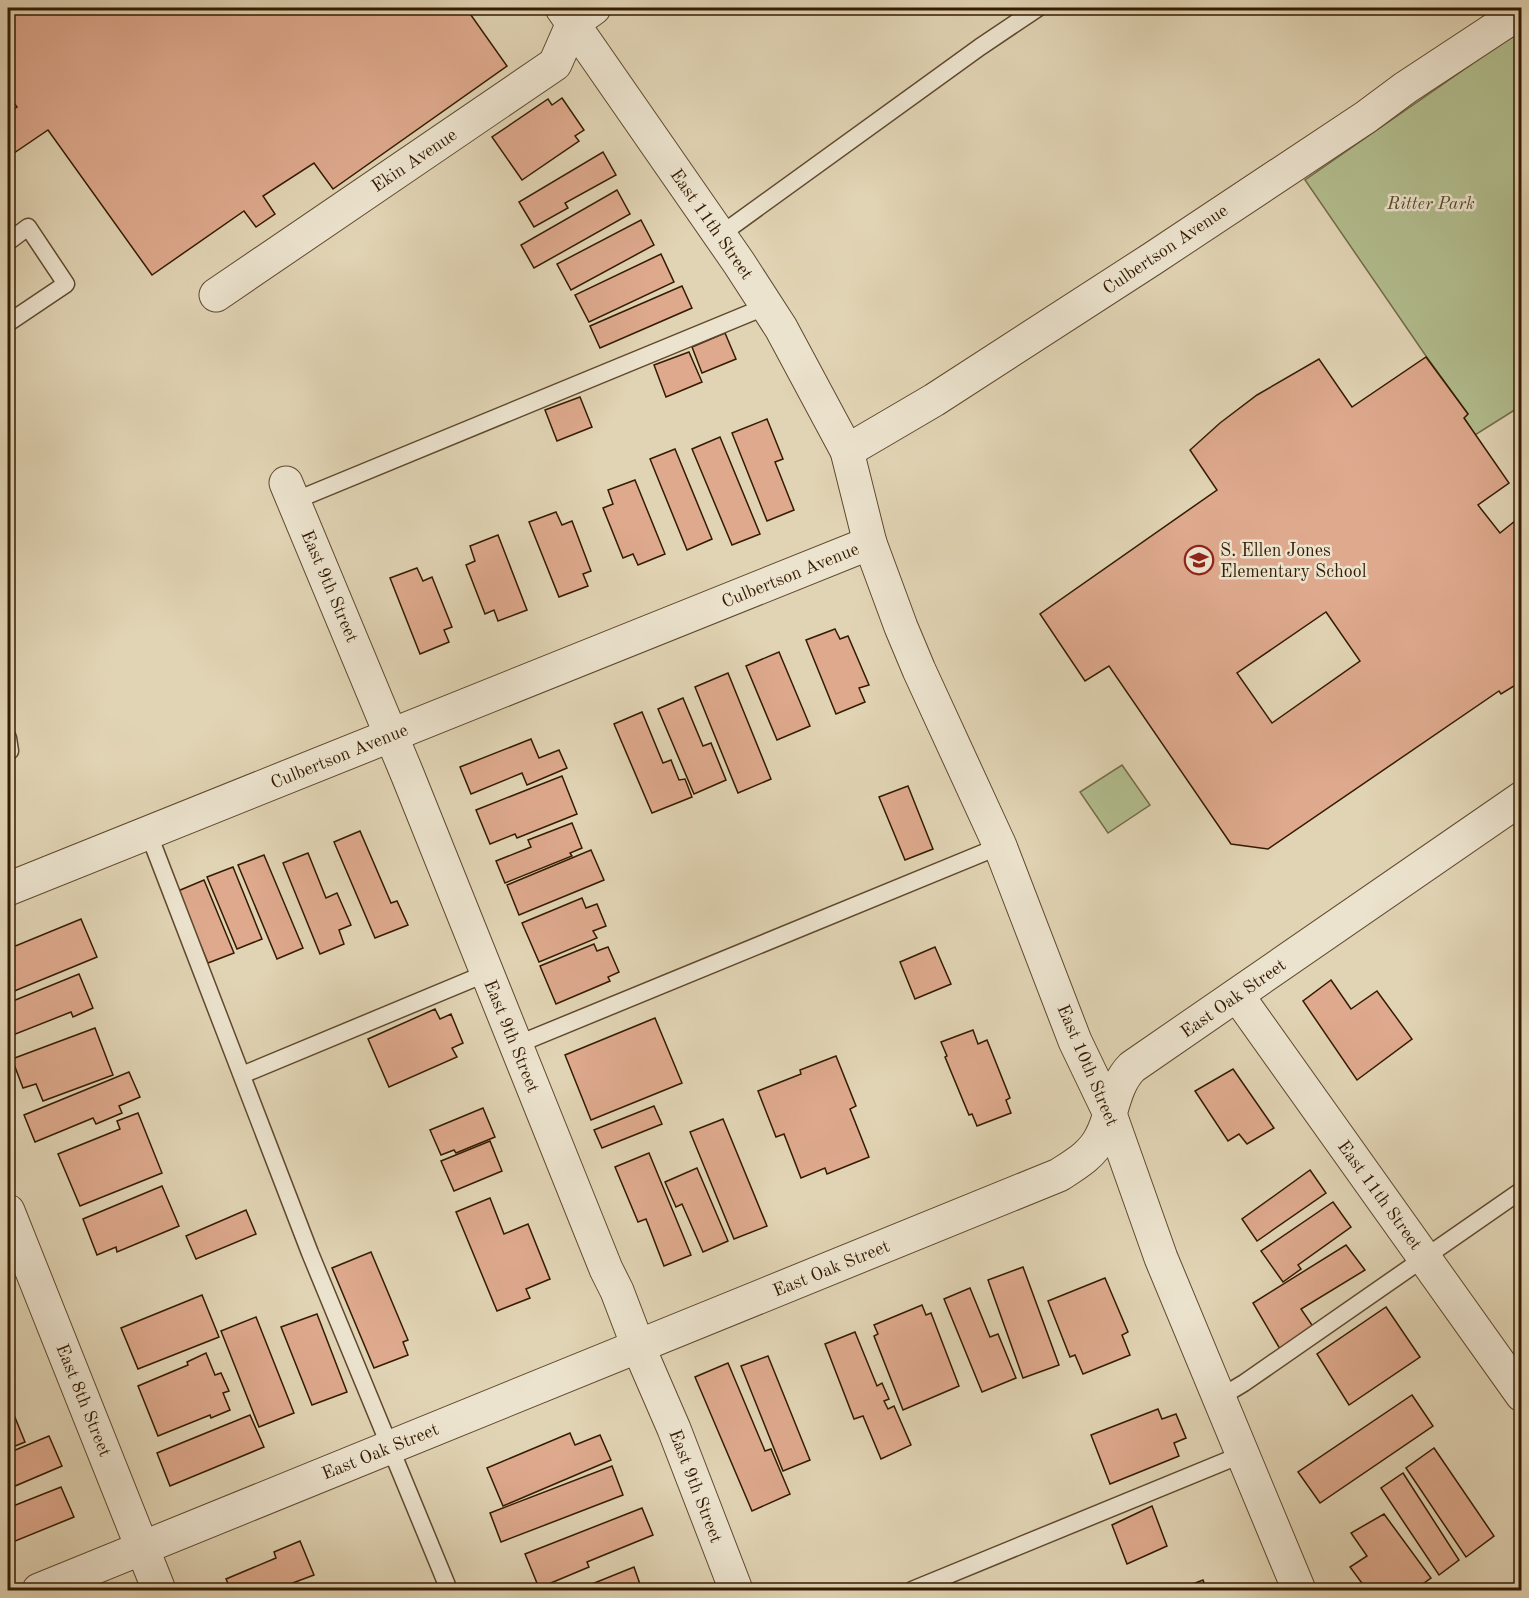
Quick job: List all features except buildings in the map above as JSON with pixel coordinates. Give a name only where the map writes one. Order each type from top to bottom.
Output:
[{"type":"street","name":"Culbertson Avenue","points":[[8,889],[870,543],[847,451],[934,400],[1152,259],[1521,11]]},
{"type":"street","name":"East 11th Street","points":[[576,13],[781,328],[847,451]]},
{"type":"street","name":"Ekin Avenue","points":[[216,295],[555,64],[576,13]]},
{"type":"street","name":"East 9th Street","points":[[290,492],[392,735],[638,1346],[674,1429],[736,1590]]},
{"type":"street","name":"East 10th Street","points":[[870,543],[919,670],[1000,846],[1075,1041],[1110,1113],[1161,1258],[1299,1590]]},
{"type":"street","name":"East Oak Street","points":[[39,1590],[1059,1174],[1086,1158],[1101,1137],[1118,1090],[1129,1070],[1521,798]]},
{"type":"street","name":"East 11th Street","points":[[1237,995],[1521,1395]]},
{"type":"street","name":"East 8th Street","points":[[8,1211],[159,1590]]},
{"type":"lane","points":[[720,234],[980,47],[1038,8]]},
{"type":"lane","points":[[8,242],[28,227],[66,284],[8,323]]},
{"type":"lane","points":[[290,492],[767,306]]},
{"type":"lane","points":[[8,738],[10,751],[8,751]]},
{"type":"lane","points":[[148,832],[310,1253],[449,1590]]},
{"type":"lane","points":[[516,1045],[1000,846]]},
{"type":"lane","points":[[242,1075],[487,973]]},
{"type":"lane","points":[[1219,1398],[1244,1383],[1521,1190]]},
{"type":"lane","points":[[912,1590],[1243,1454]]},
{"type":"green space","name":"Ritter Park","points":[[1521,30],[1521,406],[1475,435],[1464,418],[1468,414],[1305,180]]},
{"type":"green space","points":[[1122,765],[1150,805],[1108,833],[1080,792]]},
{"type":"place","name":"S. Ellen Jones Elementary School","points":[[1199,560]]}]
